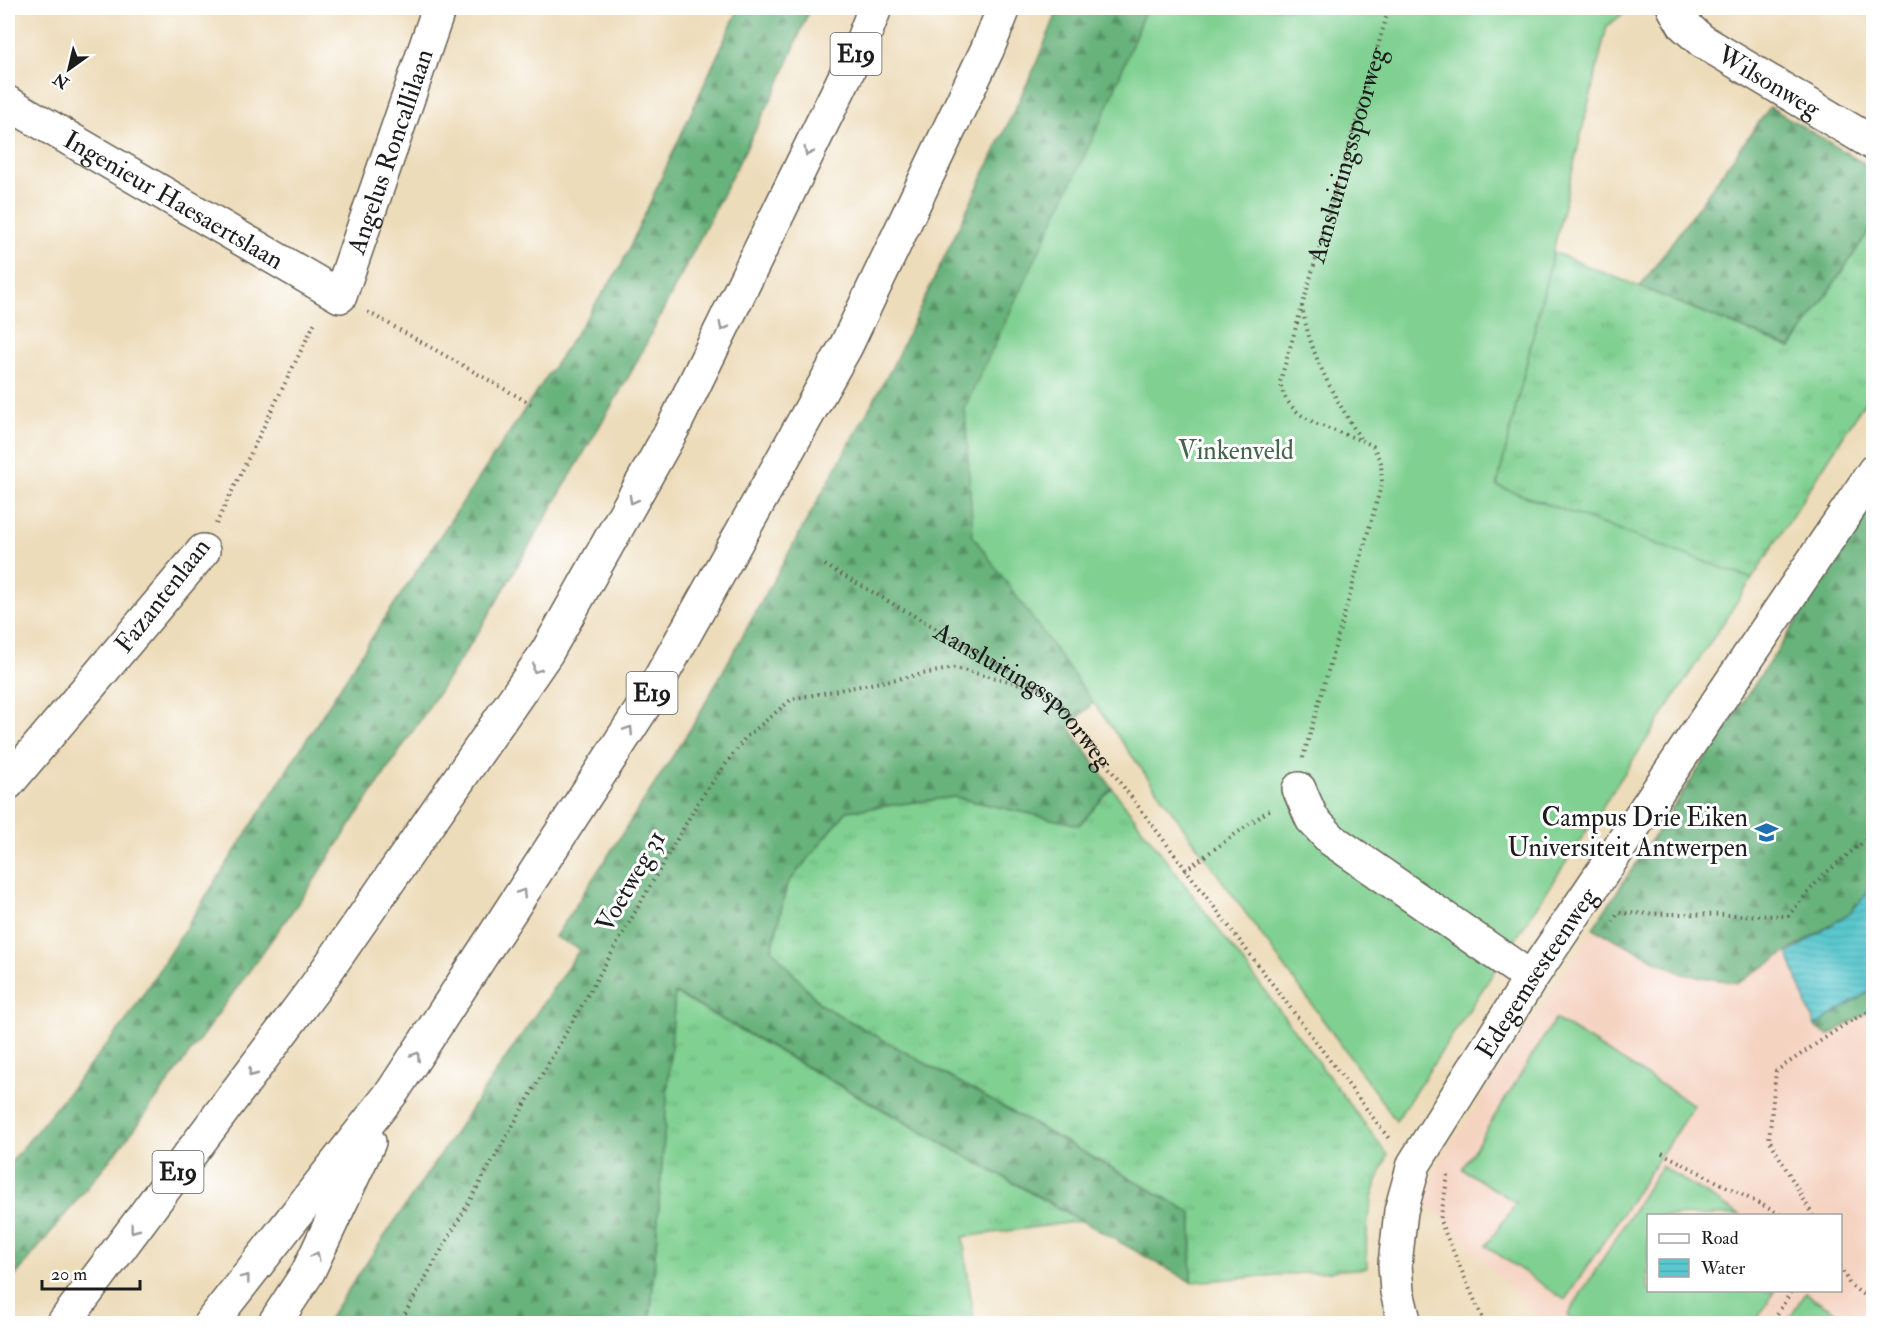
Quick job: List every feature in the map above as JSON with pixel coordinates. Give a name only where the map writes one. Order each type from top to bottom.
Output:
[{"type":"main road","name":"Angelus Roncallilaan","points":[[340,296],[440,8]]},
{"type":"main road","name":"E19","points":[[60,1321],[316,986],[547,652],[673,429],[861,44],[875,8]]},
{"type":"main road","name":"E19","points":[[210,1323],[393,1091],[661,678],[846,346],[987,50],[1004,8]]},
{"type":"main road","name":"Wilsonweg","points":[[1674,8],[1684,25],[1702,41],[1874,144]]},
{"type":"main road","name":"Ingenieur Haesaertslaan","points":[[8,103],[340,296]]},
{"type":"main road","name":"Edegemsesteenweg","points":[[1405,1323],[1397,1292],[1395,1264],[1401,1211],[1414,1164],[1531,978],[1874,471]]},
{"type":"main road","name":"Fazantenlaan","points":[[8,783],[203,551]]},
{"type":"main road","points":[[1299,789],[1312,819],[1332,840],[1531,978]]},
{"type":"main road","points":[[274,1323],[308,1272],[393,1091]]},
{"type":"path","name":"Aansluitingsspoorweg","points":[[1299,789],[1302,759],[1382,483],[1381,463],[1373,446],[1304,418],[1293,410],[1283,396],[1280,382],[1283,365],[1389,8]]},
{"type":"path","points":[[340,296],[531,404]]},
{"type":"path","name":"Fazantenlaan","points":[[203,551],[319,313],[340,296]]},
{"type":"path","name":"Aansluitingsspoorweg","points":[[1302,303],[1306,331],[1325,381],[1360,439]]},
{"type":"path","name":"Aansluitingsspoorweg","points":[[825,565],[1042,689],[1070,713],[1380,1130],[1414,1164]]},
{"type":"path","name":"Voetweg 31","points":[[399,1323],[700,799],[745,738],[792,699],[954,668],[1042,689]]},
{"type":"path","points":[[1185,870],[1299,789]]},
{"type":"path","points":[[1612,922],[1618,913],[1788,916],[1821,877],[1874,833]]},
{"type":"path","points":[[1812,1214],[1768,1139],[1776,1071],[1847,1023],[1874,1009]]},
{"type":"path","points":[[1662,1153],[1781,1214]]},
{"type":"path","points":[[1450,1168],[1440,1221],[1485,1323]]},
{"type":"path","points":[[1842,1270],[1850,1285],[1874,1303]]},
{"type":"path","points":[[1772,1323],[1791,1292]]},
{"type":"shaded area","name":"Campus Drie Eiken Universiteit Antwerpen","points":[[1873,506],[1873,1323],[1544,1323],[1424,1200],[1442,1158]]},
{"type":"green space","points":[[739,8],[810,8],[780,82],[632,371],[481,628],[311,885],[137,1126],[8,1285],[8,1166],[126,1021],[371,639],[621,266]]},
{"type":"green space","points":[[1059,8],[1146,8],[1109,104],[973,536],[1095,701],[1069,727],[1112,788],[1079,825],[954,797],[847,811],[787,884],[772,949],[821,1005],[1192,1213],[1191,1282],[675,993],[650,1323],[325,1324],[580,949],[555,937],[693,725],[891,369],[1033,71]]},
{"type":"green space","name":"Vinkenveld","points":[[1146,8],[1631,8],[1607,26],[1497,486],[1752,579],[1396,1121],[973,536],[965,407],[1109,104]]},
{"type":"green space","points":[[1770,107],[1873,169],[1873,225],[1791,348],[1640,287]]},
{"type":"green space","points":[[1873,225],[1873,389],[1752,579],[1497,486],[1553,252],[1791,348]]},
{"type":"green space","points":[[1873,506],[1873,887],[1851,912],[1738,983],[1683,974],[1593,928]]},
{"type":"green space","points":[[1112,788],[1388,1155],[1370,1210],[1366,1238],[1367,1268],[1191,1282],[1192,1213],[821,1005],[772,950],[787,884],[847,811],[954,797],[1079,825]]},
{"type":"green space","points":[[1873,989],[1873,1009],[1828,1036],[1815,1026]]},
{"type":"green space","points":[[674,993],[1081,1221],[963,1237],[974,1323],[650,1324]]},
{"type":"green space","points":[[1555,1019],[1694,1105],[1565,1300],[1486,1246],[1516,1203],[1462,1169]]},
{"type":"green space","points":[[1661,1166],[1738,1214],[1647,1214],[1647,1292],[1774,1292],[1755,1323],[1580,1324],[1567,1316]]},
{"type":"green space","points":[[1805,1293],[1854,1323],[1786,1323]]},
{"type":"water","points":[[1873,887],[1873,989],[1815,1026],[1788,954],[1851,912]]},
{"type":"place","name":"Campus Drie Eiken Universiteit Antwerpen","points":[[1766,832]]}]
